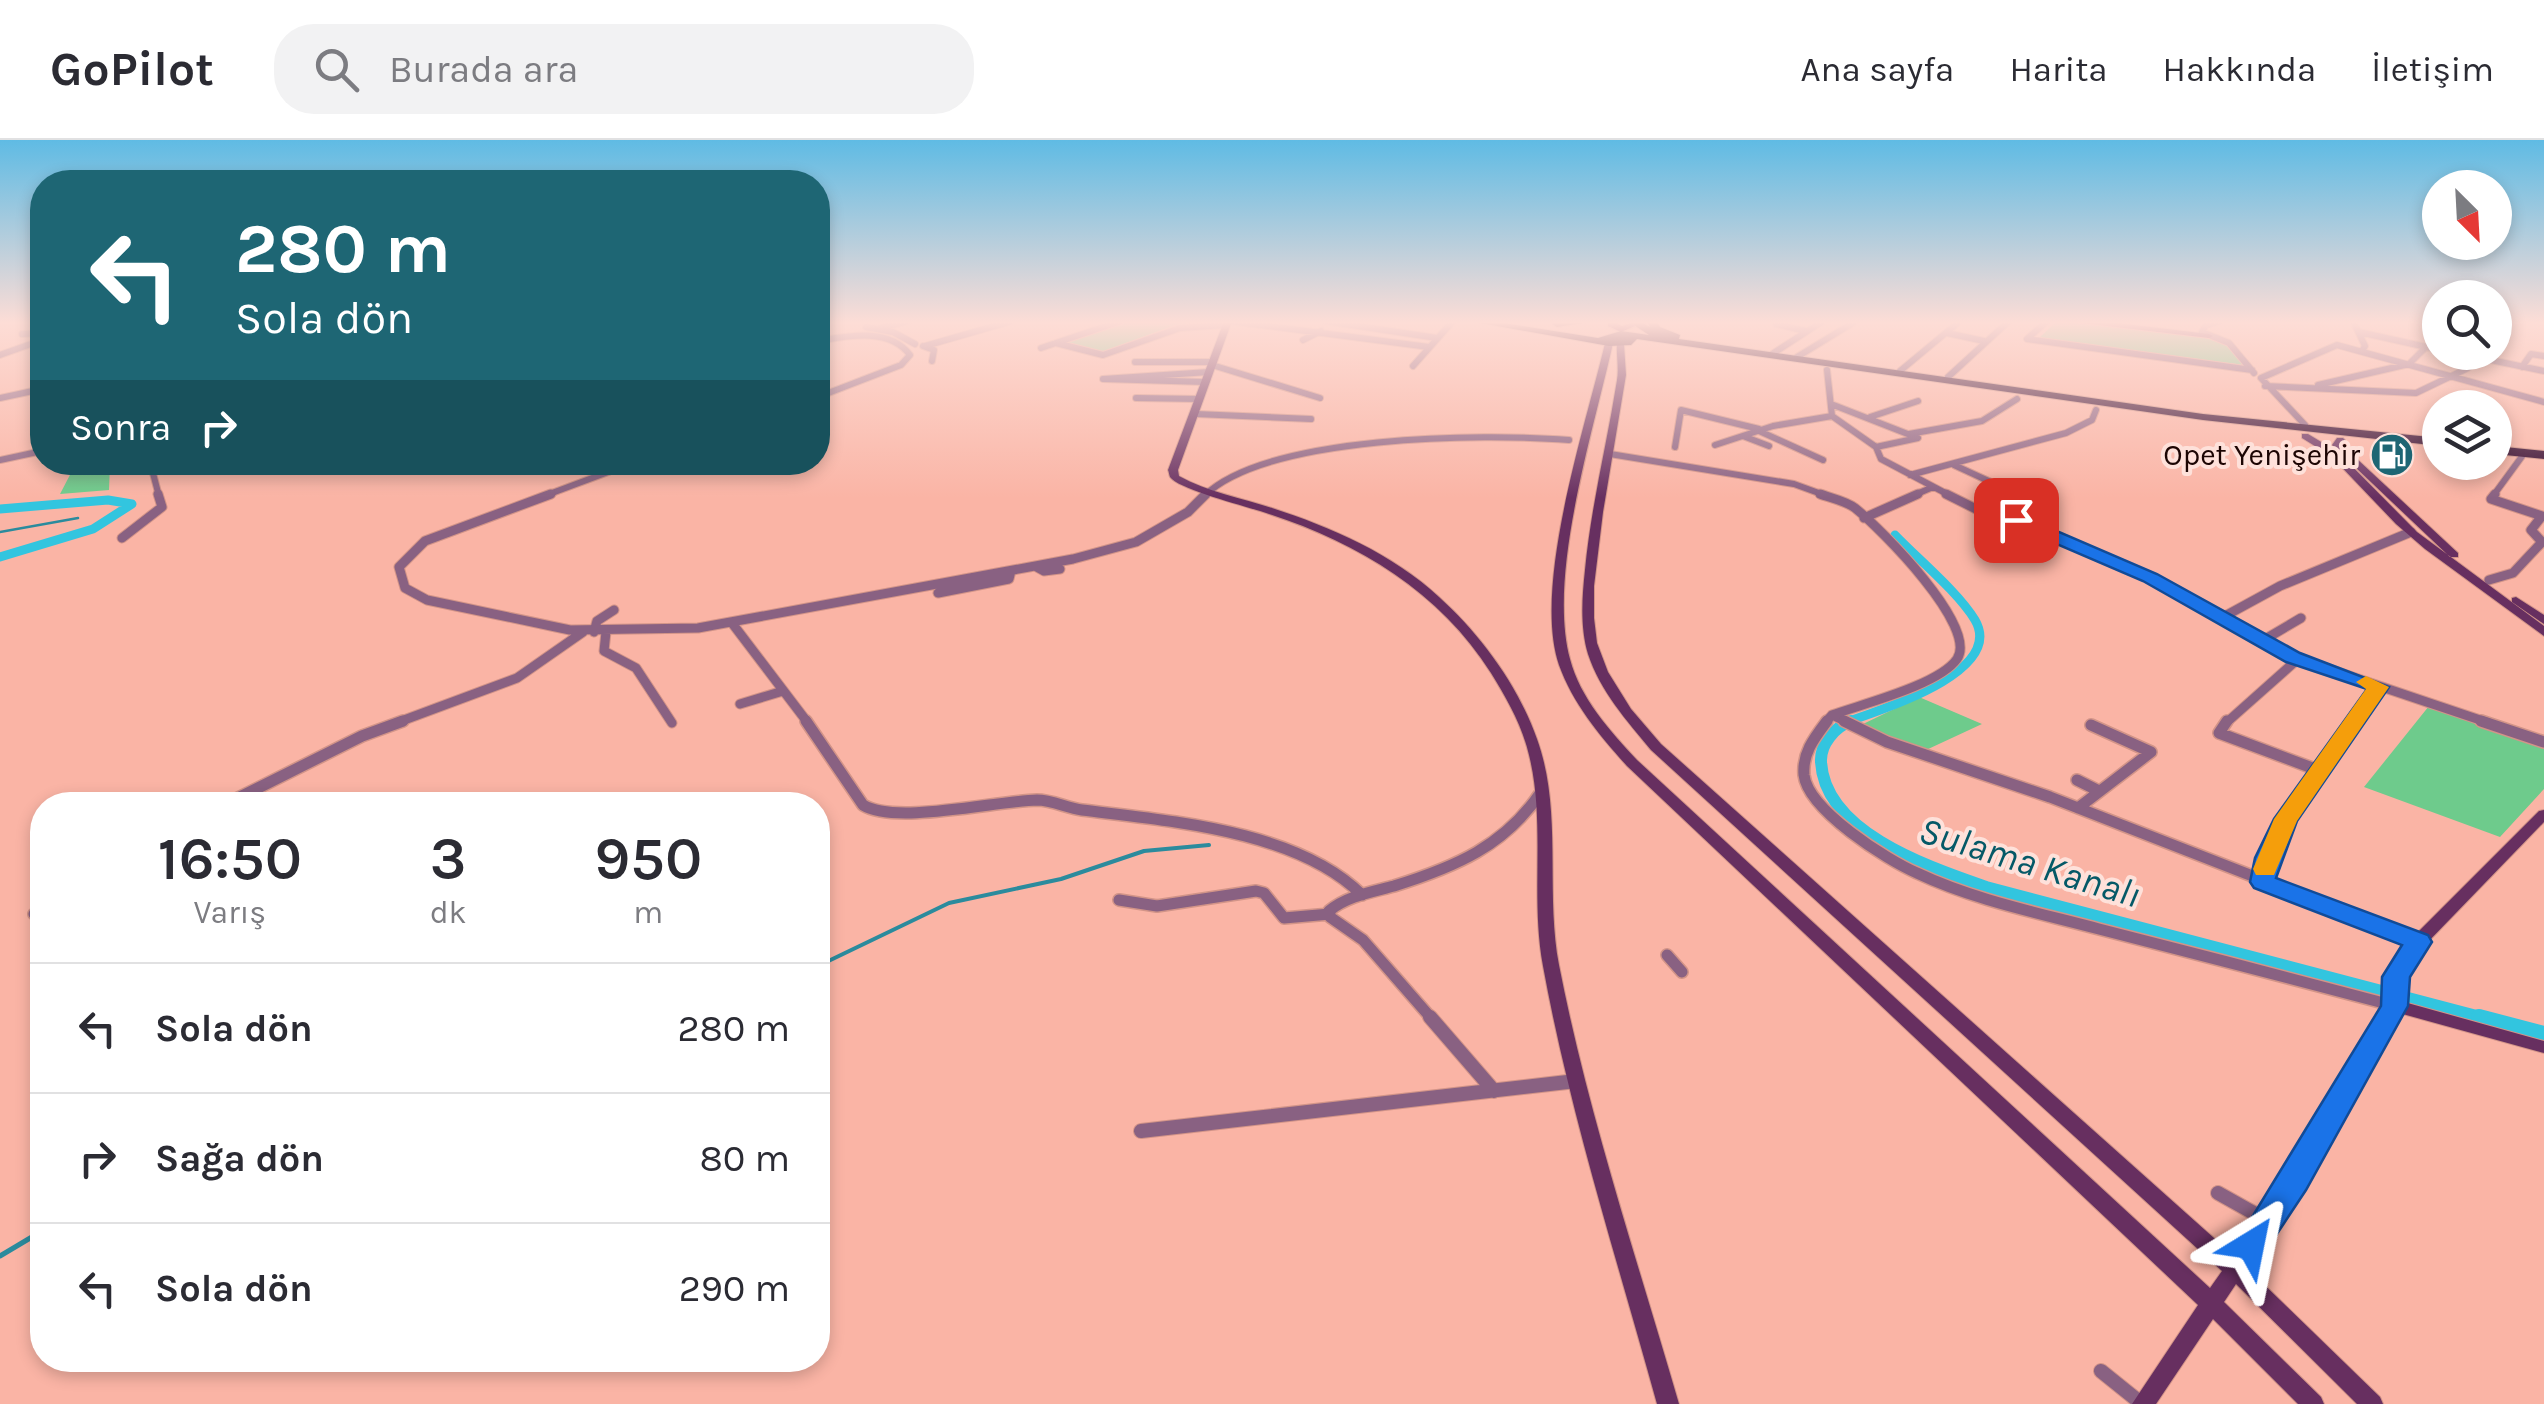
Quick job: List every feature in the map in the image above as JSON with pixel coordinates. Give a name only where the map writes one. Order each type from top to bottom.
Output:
[{"type":"highway","points":[[1911,380],[2422,441]]},
{"type":"highway","points":[[1914,380],[2096,410],[2422,441]]},
{"type":"highway","points":[[1964,380],[2305,430],[2340,440],[2422,442]]},
{"type":"highway","points":[[1920,381],[1992,385]]},
{"type":"highway","points":[[2512,449],[2544,452]]},
{"type":"highway","points":[[2512,452],[2544,452]]},
{"type":"main road","points":[[1207,380],[1172,470],[1182,482],[1285,514],[1366,548],[1416,582],[1459,619],[1517,701],[1533,742],[1541,791],[1550,960],[1576,1081],[1668,1404]]},
{"type":"main road","points":[[1606,380],[1576,480],[1557,618],[1560,643],[1580,695],[1609,739],[2313,1404]]},
{"type":"main road","points":[[1621,380],[1589,593],[1590,642],[1603,675],[1634,722],[1712,799],[2234,1269],[2372,1404]]},
{"type":"main road","points":[[2305,430],[2411,532],[2544,632]]},
{"type":"main road","points":[[2340,440],[2336,445],[2414,522],[2544,620]]},
{"type":"main road","points":[[1576,480],[1605,484]]},
{"type":"main road","points":[[2142,1404],[2269,1221],[2395,997],[2418,942],[2544,814]]},
{"type":"main road","points":[[2395,997],[2544,1047]]},
{"type":"street","points":[[830,393],[863,380]]},
{"type":"street","points":[[1249,380],[1320,398]]},
{"type":"street","points":[[1828,380],[1832,416]]},
{"type":"street","points":[[2263,382],[2267,380]]},
{"type":"street","points":[[2301,388],[2337,380]]},
{"type":"street","points":[[2263,382],[2301,388],[2416,394],[2446,380]]},
{"type":"street","points":[[2463,380],[2544,402]]},
{"type":"street","points":[[2263,382],[2305,430]]},
{"type":"street","points":[[0,398],[30,392]]},
{"type":"street","points":[[1136,398],[1311,419]]},
{"type":"street","points":[[1909,434],[1985,419],[2003,413],[2017,399]]},
{"type":"street","points":[[1870,416],[1918,401]]},
{"type":"street","points":[[1831,404],[1870,416],[1918,438],[1876,447]]},
{"type":"street","points":[[1675,448],[1681,410],[1758,430],[1823,460]]},
{"type":"street","points":[[1910,475],[1954,466],[2080,427],[2092,420],[2096,410]]},
{"type":"street","points":[[1715,445],[1758,430],[1832,416],[1876,447],[1881,460],[1986,514],[2016,520],[2150,578],[2298,659],[2544,742]]},
{"type":"street","points":[[600,475],[425,541],[399,567],[405,588],[427,600],[589,632],[732,623],[1011,571],[1150,536],[1188,512],[1208,491],[1240,472],[1305,451],[1509,435],[1569,440]]},
{"type":"street","points":[[1743,436],[1769,446]]},
{"type":"street","points":[[0,460],[30,453]]},
{"type":"street","points":[[1610,454],[1794,484],[1853,506],[1949,609],[1962,646],[1960,655],[1943,672],[1836,717],[1809,744],[1804,775],[1810,790],[1836,819],[1904,868],[1994,901],[2395,997]]},
{"type":"street","points":[[2489,580],[2513,572],[2542,542],[2531,530],[2542,516],[2492,499],[2523,455]]},
{"type":"street","points":[[1954,466],[2048,510],[2016,520]]},
{"type":"street","points":[[122,538],[162,507],[153,475]]},
{"type":"street","points":[[1864,518],[1933,486]]},
{"type":"street","points":[[2224,616],[2280,586],[2411,532]]},
{"type":"street","points":[[1035,566],[1044,571],[1060,569]]},
{"type":"street","points":[[938,593],[1009,579],[1011,571]]},
{"type":"street","points":[[250,792],[349,742],[517,678],[589,632],[614,610]]},
{"type":"street","points":[[2262,641],[2302,618]]},
{"type":"street","points":[[732,623],[863,805],[871,810],[939,810],[1041,800],[1076,809],[1157,818],[1266,843],[1307,858],[1341,874],[1362,895]]},
{"type":"street","points":[[606,632],[604,651],[624,655],[636,667],[672,722]]},
{"type":"street","points":[[2298,659],[2230,716],[2219,732],[2323,772]]},
{"type":"street","points":[[2262,882],[2286,819],[2323,772],[2379,687]]},
{"type":"street","points":[[740,704],[783,690]]},
{"type":"street","points":[[1836,717],[2418,942]]},
{"type":"street","points":[[2078,808],[2151,752],[2091,724]]},
{"type":"street","points":[[347,754],[349,742]]},
{"type":"street","points":[[2077,780],[2098,791]]},
{"type":"street","points":[[1330,914],[1334,906],[1426,876],[1504,840],[1518,828],[1541,791]]},
{"type":"street","points":[[1119,900],[1157,906],[1256,891],[1264,893],[1284,918],[1330,914],[1363,940],[1494,1091]]},
{"type":"street","points":[[1667,954],[1682,972]]},
{"type":"street","points":[[1141,1131],[1576,1081]]},
{"type":"street","points":[[2218,1193],[2269,1221]]},
{"type":"street","points":[[2102,1371],[2142,1404]]},
{"type":"green space","points":[[70,475],[110,475],[109,490],[60,494]]},
{"type":"green space","points":[[1919,697],[1982,724],[1926,750],[1861,725]]},
{"type":"green space","points":[[2429,706],[2544,746],[2544,789],[2500,837],[2364,787]]},
{"type":"waterway","points":[[0,509],[108,500],[132,504],[93,529],[0,557]]},
{"type":"waterway","points":[[0,532],[78,518]]},
{"type":"waterway","name":"Sulama Kanalı","points":[[1844,723],[1908,699],[1956,673],[1972,657],[1980,639],[1968,609],[1895,535]]},
{"type":"waterway","name":"Sulama Kanalı","points":[[1851,721],[1834,732],[1823,749],[1821,762],[1827,787],[1840,809],[1860,827],[1910,857],[1986,887],[2488,1019]]},
{"type":"waterway","points":[[830,960],[949,903],[1061,879],[1144,851],[1209,845]]},
{"type":"waterway","name":"Sulama Kanalı","points":[[2479,1017],[2544,1034]]},
{"type":"waterway","points":[[0,1256],[30,1238]]},
{"type":"slow traffic","points":[[2265,869],[2286,819],[2323,772],[2379,687],[2366,682]]},
{"type":"place","name":"Opet Yenişehir","points":[[2392,455]]},
{"type":"route","points":[[2016,520],[2150,578],[2293,657],[2379,687],[2323,772],[2286,819],[2262,882],[2418,942],[2396,977],[2394,1006],[2294,1181],[2251,1245]]}]
